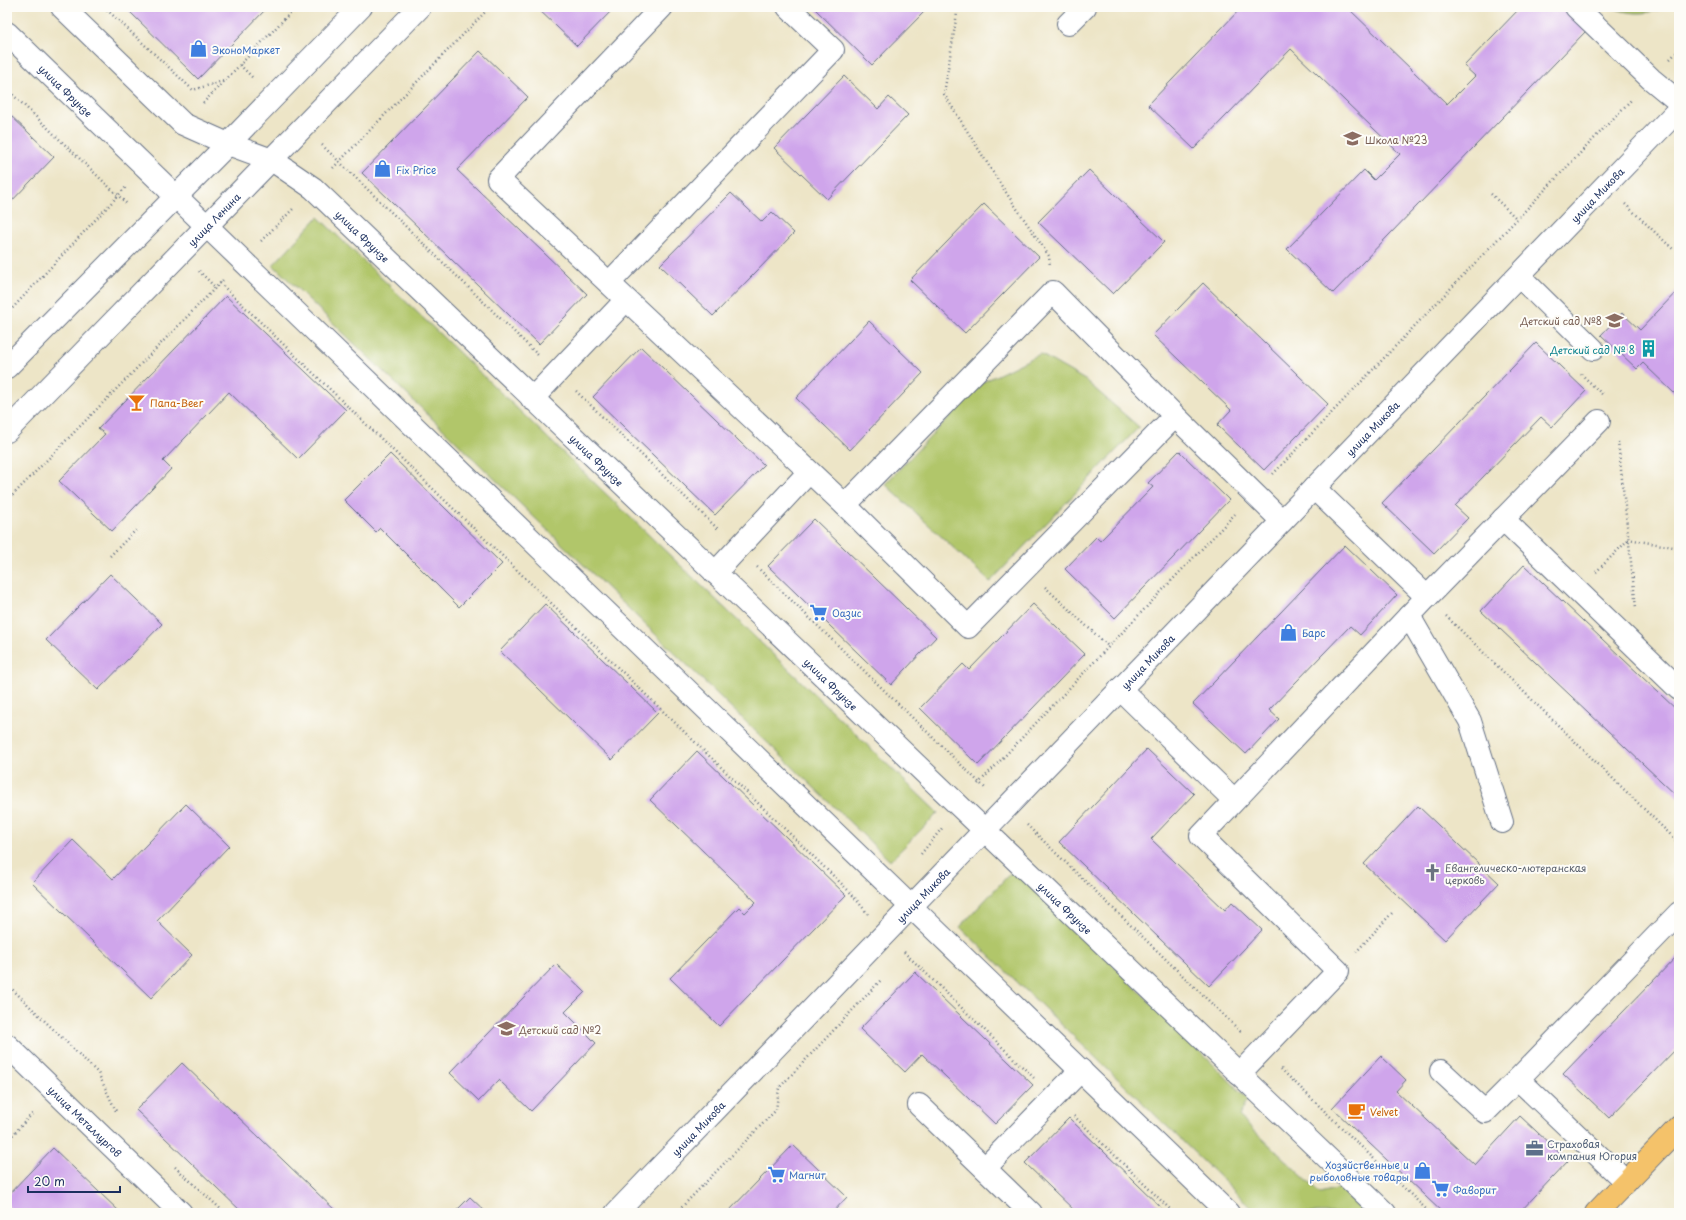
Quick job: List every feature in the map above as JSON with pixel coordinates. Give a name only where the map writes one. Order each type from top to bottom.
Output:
[{"type":"main road","points":[[1596,1213],[1679,1127]]},
{"type":"street","points":[[62,7],[183,124],[228,144]]},
{"type":"street","points":[[7,367],[228,144],[361,7]]},
{"type":"street","name":"улица Ленина","points":[[7,431],[420,7]]},
{"type":"street","points":[[662,7],[498,179],[845,505],[968,627],[1175,416]]},
{"type":"street","points":[[609,283],[833,50],[788,7]]},
{"type":"street","points":[[1068,24],[1085,7]]},
{"type":"street","points":[[1576,7],[1651,79],[1679,102]]},
{"type":"street","name":"улица Фрунзе","points":[[7,33],[207,226]]},
{"type":"street","name":"улица Микова","points":[[616,1213],[1679,109]]},
{"type":"street","name":"улица Фрунзе","points":[[228,144],[272,160],[313,188],[1385,1213]]},
{"type":"street","points":[[207,226],[1228,1213]]},
{"type":"street","points":[[1519,276],[1593,349]]},
{"type":"street","points":[[845,505],[1053,292],[1175,416],[1282,521]]},
{"type":"street","points":[[532,398],[626,300]]},
{"type":"street","points":[[1239,1074],[1338,971],[1201,836],[1427,597],[1599,421]]},
{"type":"street","points":[[715,573],[809,472]]},
{"type":"street","points":[[1314,488],[1427,597]]},
{"type":"street","points":[[1503,519],[1679,689]]},
{"type":"street","points":[[1409,616],[1470,721],[1502,822]]},
{"type":"street","points":[[1120,689],[1234,800]]},
{"type":"street","points":[[1441,1071],[1485,1112],[1679,913]]},
{"type":"street","name":"улица Металлургов","points":[[7,1045],[181,1213]]},
{"type":"street","points":[[985,1168],[1081,1070]]},
{"type":"street","points":[[1518,1078],[1626,1182]]},
{"type":"street","points":[[919,1105],[1031,1213]]},
{"type":"path","points":[[104,7],[193,90],[227,80]]},
{"type":"path","points":[[958,7],[944,94],[1001,185],[1049,256],[1053,292]]},
{"type":"path","points":[[893,890],[979,783],[1679,50]]},
{"type":"path","points":[[240,65],[273,97]]},
{"type":"path","points":[[7,89],[148,225]]},
{"type":"path","points":[[304,127],[979,783],[1262,1051],[1430,1213]]},
{"type":"path","points":[[1491,194],[1517,219]]},
{"type":"path","points":[[1620,200],[1674,250]]},
{"type":"path","points":[[180,254],[216,288]]},
{"type":"path","points":[[220,283],[850,892],[885,933],[1174,1213]]},
{"type":"path","points":[[1617,437],[1641,652]]},
{"type":"path","points":[[110,556],[137,529]]},
{"type":"path","points":[[1628,539],[1679,548]]},
{"type":"path","points":[[1578,591],[1628,539]]},
{"type":"path","points":[[1025,569],[1109,647]]},
{"type":"path","points":[[1427,597],[1679,843]]},
{"type":"path","points":[[1338,971],[1392,913]]},
{"type":"path","points":[[7,984],[98,1073],[116,1111]]},
{"type":"path","points":[[7,1141],[34,1112]]},
{"type":"path","points":[[173,1165],[224,1213]]},
{"type":"green space","points":[[1611,7],[1666,7],[1652,12],[1632,13]]},
{"type":"green space","points":[[318,217],[938,813],[890,861],[273,265]]},
{"type":"green space","points":[[1040,354],[1085,380],[1139,427],[990,582],[885,484],[983,382]]},
{"type":"green space","points":[[1015,868],[1248,1099],[1239,1116],[1320,1193],[1339,1188],[1365,1213],[1257,1213],[960,927]]},
{"type":"building","points":[[125,7],[268,7],[198,79]]},
{"type":"building","points":[[536,7],[615,7],[577,46]]},
{"type":"building","points":[[813,7],[919,7],[924,12],[872,65]]},
{"type":"building","points":[[1242,7],[1347,7],[1447,104],[1475,76],[1464,66],[1521,7],[1562,7],[1586,31],[1333,293],[1287,249],[1364,170],[1374,180],[1400,154],[1291,49],[1194,149],[1148,105]]},
{"type":"building","points":[[480,51],[528,97],[457,170],[587,294],[539,344],[362,173]]},
{"type":"building","points":[[844,76],[878,109],[889,97],[908,115],[827,199],[774,148]]},
{"type":"building","points":[[7,112],[54,157],[7,206]]},
{"type":"building","points":[[1089,170],[1164,242],[1113,294],[1038,222]]},
{"type":"building","points":[[731,193],[762,222],[772,212],[794,233],[713,316],[660,265]]},
{"type":"building","points":[[984,204],[1039,257],[965,333],[910,280]]},
{"type":"building","points":[[1203,283],[1328,404],[1264,470],[1217,425],[1231,410],[1153,335]]},
{"type":"building","name":"Детский сад № 8","points":[[1679,289],[1679,390],[1675,394],[1643,363],[1637,369],[1601,335],[1622,313],[1640,330]]},
{"type":"building","points":[[226,296],[346,410],[298,459],[229,392],[163,461],[171,469],[112,531],[59,481],[105,434],[98,429]]},
{"type":"building","points":[[869,321],[923,373],[850,450],[796,398]]},
{"type":"building","points":[[1536,343],[1586,391],[1552,427],[1541,417],[1455,506],[1468,518],[1434,553],[1382,503]]},
{"type":"building","points":[[641,347],[764,465],[715,515],[593,397]]},
{"type":"building","points":[[1179,451],[1229,500],[1115,618],[1065,569],[1096,537],[1100,541],[1153,487],[1148,483]]},
{"type":"building","points":[[390,454],[502,564],[459,607],[380,528],[376,532],[344,500]]},
{"type":"building","points":[[814,519],[936,637],[891,685],[768,566]]},
{"type":"building","points":[[1345,545],[1397,595],[1360,635],[1350,626],[1269,710],[1279,719],[1246,754],[1193,704]]},
{"type":"building","points":[[1524,565],[1679,712],[1679,798],[1481,611]]},
{"type":"building","points":[[110,574],[162,624],[98,690],[46,640]]},
{"type":"building","points":[[545,604],[658,713],[612,760],[500,651]]},
{"type":"building","points":[[1033,604],[1085,654],[978,765],[920,708],[963,664],[969,670]]},
{"type":"building","points":[[1147,749],[1194,794],[1151,839],[1225,910],[1232,902],[1262,930],[1209,986],[1059,842]]},
{"type":"building","points":[[697,751],[846,895],[719,1026],[670,978],[739,907],[745,913],[756,902],[650,800]]},
{"type":"building","points":[[186,804],[229,846],[157,921],[192,955],[151,998],[32,883],[73,840],[113,879]]},
{"type":"building","name":"Евангелическо-лютеранская церковь","points":[[1418,806],[1499,883],[1445,940],[1364,864]]},
{"type":"building","points":[[1679,954],[1679,1046],[1609,1118],[1563,1074]]},
{"type":"building","points":[[556,964],[585,992],[565,1012],[596,1043],[531,1111],[499,1080],[479,1101],[450,1073]]},
{"type":"building","points":[[915,972],[1033,1085],[995,1124],[922,1054],[905,1072],[860,1029]]},
{"type":"building","points":[[1381,1056],[1406,1080],[1396,1091],[1475,1165],[1520,1116],[1568,1161],[1519,1213],[1443,1213],[1332,1108]]},
{"type":"building","points":[[182,1063],[338,1213],[243,1213],[136,1110]]},
{"type":"building","points":[[1069,1118],[1167,1213],[1077,1213],[1025,1163]]},
{"type":"building","points":[[793,1145],[847,1197],[832,1213],[727,1213]]},
{"type":"building","points":[[53,1148],[121,1213],[15,1213],[7,1205],[7,1196]]},
{"type":"building","points":[[470,1197],[487,1213],[454,1213]]},
{"type":"place","name":"ЭконоМаркет","points":[[199,49]]},
{"type":"place","name":"Школа №23","points":[[1352,139]]},
{"type":"place","name":"Fix Price","points":[[383,169]]},
{"type":"place","name":"Детский сад №8","points":[[1615,320]]},
{"type":"place","name":"Детский сад № 8","points":[[1648,349]]},
{"type":"place","name":"Папа-Beer","points":[[137,402]]},
{"type":"place","name":"Оазис","points":[[819,612]]},
{"type":"place","name":"Барс","points":[[1289,632]]},
{"type":"place","name":"Евангелическо-лютеранская церковь","points":[[1432,873]]},
{"type":"place","name":"Детский сад №2","points":[[506,1029]]},
{"type":"place","name":"Velvet","points":[[1357,1111]]},
{"type":"place","name":"Страховая компания Югория","points":[[1534,1149]]},
{"type":"place","name":"Хозяйственные и рыболовные товары","points":[[1422,1170]]},
{"type":"place","name":"Магнит","points":[[776,1174]]},
{"type":"place","name":"Фаворит","points":[[1440,1189]]}]
